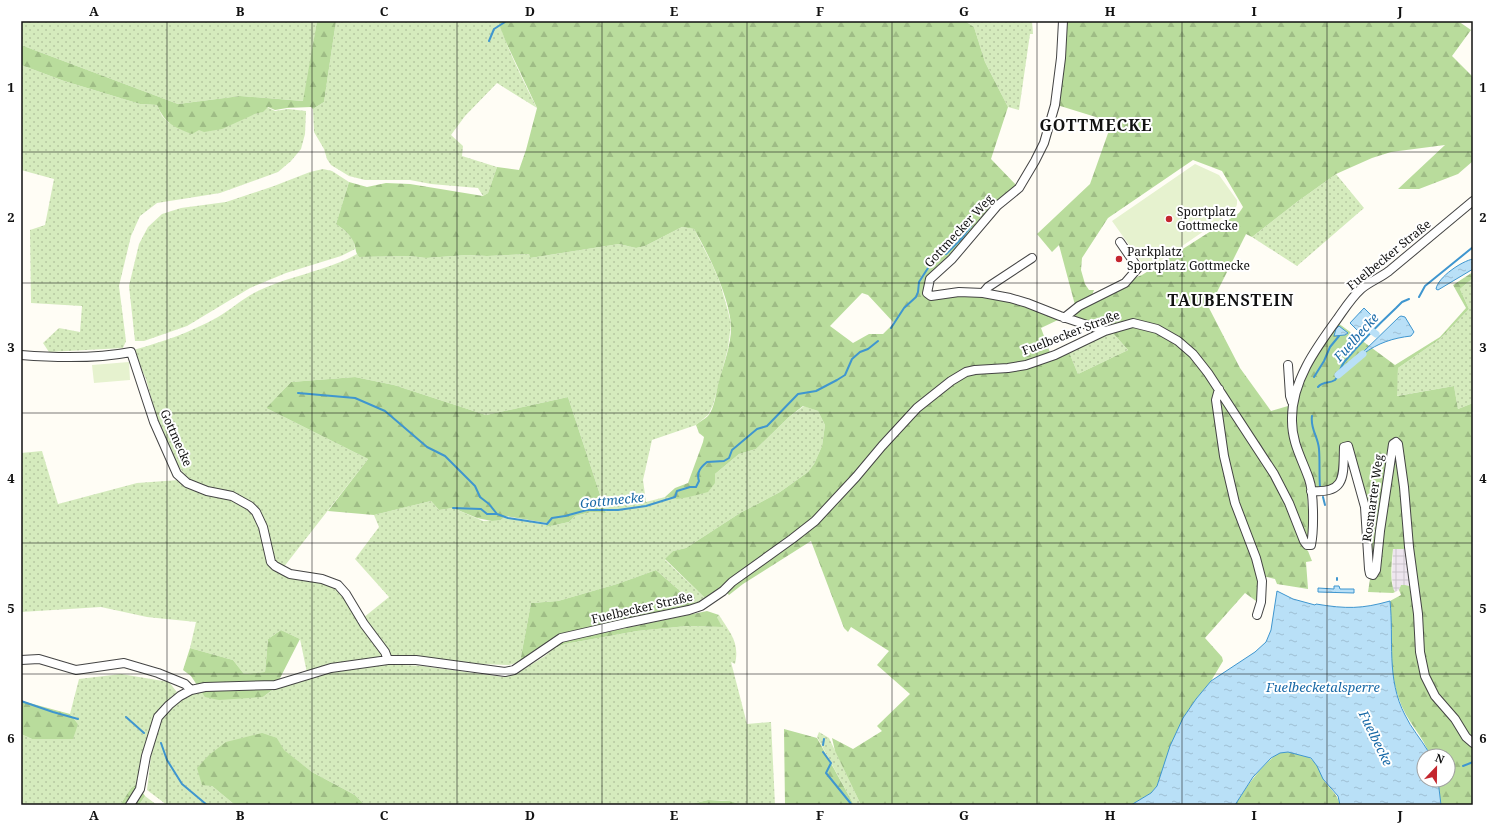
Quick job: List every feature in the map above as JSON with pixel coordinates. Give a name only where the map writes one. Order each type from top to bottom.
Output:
[{"type":"street","name":"Gottmecker Weg","points":[[1063,21],[1061,58],[1055,105],[1044,143],[1035,161],[1019,188],[996,206],[952,259],[930,279],[926,293],[931,296],[959,292],[983,293],[1027,303],[1064,318],[1106,331]]},
{"type":"street","name":"Fuelbecker Straße","points":[[130,805],[140,789],[146,756],[158,717],[180,696],[191,690],[205,687],[275,685],[331,668],[388,660],[416,660],[505,672],[514,670],[562,638],[701,606],[723,591],[732,582],[792,540],[815,521],[917,408],[951,381],[966,372],[975,370],[1008,368],[1026,365],[1055,355],[1106,331],[1133,323],[1145,325],[1168,335],[1193,354],[1208,373],[1274,474],[1289,503],[1304,541],[1307,545],[1311,545],[1311,491],[1309,479],[1294,442],[1292,422],[1293,404],[1306,366],[1317,347],[1344,308],[1360,290],[1387,272],[1473,201]]},
{"type":"street","points":[[1064,318],[1079,306],[1125,283],[1138,268],[1120,242]]},
{"type":"street","points":[[983,293],[988,287],[1032,258]]},
{"type":"street","name":"Gottmecke","points":[[21,355],[54,358],[116,355],[131,352],[154,422],[177,474],[187,483],[207,491],[232,496],[250,506],[256,512],[263,527],[270,562],[290,574],[322,579],[338,585],[346,594],[364,624],[385,652],[388,660]]},
{"type":"street","points":[[1288,365],[1290,396],[1293,404]]},
{"type":"street","points":[[1218,389],[1216,400],[1224,456],[1235,503],[1256,558],[1262,581],[1261,602],[1257,615]]},
{"type":"street","name":"Rosmarter Weg","points":[[1311,491],[1320,492],[1331,490],[1340,484],[1342,479],[1344,447],[1348,446],[1365,507],[1370,574],[1375,574],[1380,531],[1388,490],[1393,444],[1396,442],[1398,444],[1404,488],[1408,547],[1418,614],[1420,652],[1426,676],[1435,696],[1455,719],[1466,737],[1473,743]]},
{"type":"street","points":[[21,660],[39,659],[76,670],[124,663],[158,673],[185,684],[191,690]]},
{"type":"shaded area","points":[[1393,549],[1407,549],[1413,587],[1401,585],[1399,590],[1395,592],[1393,589],[1392,577]]},
{"type":"green space","points":[[21,21],[317,21],[304,101],[240,96],[178,104],[21,45]]},
{"type":"green space","points":[[317,21],[336,21],[324,102],[313,109],[311,107],[275,110],[268,107],[263,112],[255,114],[222,129],[204,132],[199,130],[192,134],[170,124],[163,116],[157,105],[140,104],[64,81],[21,65],[21,45],[178,104],[240,96],[303,101]]},
{"type":"green space","points":[[336,21],[500,21],[509,49],[537,108],[497,83],[465,116],[451,135],[463,146],[462,156],[497,167],[488,193],[483,196],[478,188],[431,184],[410,180],[365,180],[349,176],[331,165],[314,132],[313,109],[324,102]]},
{"type":"green space","points":[[500,21],[965,21],[974,27],[985,62],[1008,107],[991,159],[1018,187],[926,281],[924,293],[1007,300],[1029,306],[1060,319],[1041,328],[1052,358],[1069,352],[1078,374],[1128,350],[1112,332],[1131,325],[1147,328],[1166,336],[1188,354],[1206,375],[1271,473],[1293,520],[1303,547],[1308,551],[1312,561],[1306,562],[1308,589],[1277,584],[1275,579],[1260,577],[1260,585],[1256,601],[1245,593],[1205,638],[1222,657],[1223,661],[1211,681],[1183,718],[1157,786],[1151,793],[1131,805],[861,805],[835,751],[832,738],[853,749],[882,731],[877,726],[910,694],[877,665],[889,651],[851,627],[848,632],[844,628],[811,541],[743,584],[729,595],[722,588],[706,599],[665,559],[673,551],[686,548],[740,513],[780,492],[808,472],[814,464],[822,446],[825,425],[818,411],[803,406],[789,417],[756,449],[739,454],[715,474],[715,483],[708,492],[677,499],[665,497],[675,488],[688,483],[704,437],[699,433],[696,425],[708,416],[712,409],[727,353],[731,331],[729,312],[722,288],[712,263],[694,229],[682,227],[645,246],[636,248],[619,244],[530,258],[529,254],[487,256],[467,255],[426,258],[410,256],[359,257],[350,237],[336,224],[349,182],[367,187],[386,183],[410,184],[483,196],[488,193],[497,167],[519,170],[537,108],[499,24]],"holes":[[[862,293],[868,295],[894,323],[883,334],[869,334],[853,343],[830,326]]]},
{"type":"green space","points":[[965,21],[1032,21],[1033,34],[1030,34],[1019,110],[1008,107],[985,62],[974,27]]},
{"type":"green space","points":[[1066,21],[1458,21],[1471,30],[1452,56],[1473,77],[1473,161],[1458,174],[1419,189],[1398,189],[1445,145],[1391,152],[1372,158],[1336,174],[1252,237],[1246,234],[1209,308],[1240,368],[1271,411],[1288,406],[1291,443],[1307,487],[1309,531],[1306,539],[1296,515],[1182,341],[1132,321],[1119,322],[1105,327],[1074,317],[1073,315],[1092,301],[1130,284],[1129,280],[1142,275],[1233,217],[1239,213],[1243,207],[1222,171],[1193,160],[1108,218],[1082,258],[1081,270],[1085,284],[1089,290],[1094,290],[1092,295],[1075,305],[1059,245],[1052,252],[1037,234],[1090,184],[1112,122],[1057,105]]},
{"type":"green space","points":[[21,65],[64,81],[140,104],[157,105],[162,116],[169,123],[199,130],[262,112],[267,107],[275,111],[288,109],[306,111],[305,134],[301,149],[291,161],[278,172],[220,193],[157,203],[140,216],[131,236],[119,286],[126,341],[123,348],[49,352],[43,343],[59,328],[80,332],[82,306],[31,303],[30,230],[45,225],[54,179],[21,170]]},
{"type":"green space","name":"Sportplatz Gottmecke","points":[[1195,164],[1219,175],[1237,200],[1236,208],[1147,270],[1112,221]]},
{"type":"green space","points":[[323,169],[332,171],[349,182],[336,224],[346,231],[351,237],[355,245],[355,249],[341,256],[286,273],[250,288],[187,326],[144,341],[135,341],[129,286],[139,244],[148,227],[162,214],[181,208],[226,202],[310,172]]},
{"type":"green space","points":[[1336,174],[1364,208],[1297,266],[1252,237],[1297,202]]},
{"type":"green space","points":[[682,227],[694,229],[720,283],[731,324],[728,348],[713,405],[708,415],[696,425],[652,440],[643,480],[646,502],[665,497],[677,499],[715,483],[715,474],[739,454],[756,449],[789,417],[804,406],[818,411],[825,425],[822,446],[814,464],[808,472],[780,492],[740,513],[686,548],[673,551],[665,560],[706,599],[695,604],[656,570],[617,584],[558,601],[531,603],[520,662],[509,665],[397,658],[391,655],[363,618],[389,597],[355,559],[379,527],[374,515],[431,501],[439,510],[453,508],[483,521],[501,520],[504,517],[547,525],[546,527],[569,522],[575,516],[591,512],[606,513],[568,397],[486,415],[394,385],[355,377],[291,382],[266,408],[368,459],[283,568],[274,560],[259,511],[188,480],[177,464],[157,419],[146,379],[133,350],[166,340],[198,327],[218,317],[249,296],[266,287],[332,265],[357,254],[359,257],[410,256],[426,258],[467,255],[487,256],[529,254],[530,258],[619,244],[636,248],[645,246]]},
{"type":"green space","points":[[1473,272],[1473,278],[1460,289],[1469,309],[1440,339],[1398,368],[1397,396],[1454,386],[1458,409],[1473,403],[1473,805],[1441,805],[1439,788],[1456,788],[1456,748],[1427,748],[1402,707],[1395,687],[1391,650],[1390,601],[1401,595],[1399,590],[1401,585],[1413,587],[1407,549],[1393,549],[1391,577],[1395,592],[1368,592],[1372,566],[1370,537],[1348,442],[1344,442],[1342,445],[1338,482],[1322,489],[1313,487],[1295,435],[1297,397],[1314,359],[1338,323],[1395,365],[1440,337],[1466,308],[1453,285]]},
{"type":"green space","points":[[1473,278],[1473,403],[1458,409],[1454,386],[1396,396],[1398,368],[1440,339],[1469,309],[1460,289]]},
{"type":"green space","points":[[1112,332],[1128,350],[1078,374],[1069,352]]},
{"type":"green space","points":[[129,362],[130,380],[94,383],[92,365]]},
{"type":"green space","points":[[355,377],[394,385],[486,415],[568,397],[606,513],[591,512],[575,516],[569,522],[546,527],[547,523],[505,516],[501,520],[492,521],[477,518],[453,508],[439,510],[431,501],[374,515],[328,511],[368,459],[266,408],[291,382]]},
{"type":"green space","points":[[42,451],[58,504],[137,483],[179,480],[183,486],[207,494],[231,499],[249,508],[258,522],[269,565],[286,575],[324,583],[332,586],[340,592],[382,653],[380,657],[307,673],[300,639],[281,630],[268,639],[265,672],[244,674],[233,660],[190,648],[196,622],[147,617],[101,607],[21,612],[21,453]]},
{"type":"green space","points":[[656,570],[695,604],[689,607],[561,635],[534,651],[520,662],[531,603],[558,601],[617,584]]},
{"type":"green space","points":[[707,611],[719,615],[717,617],[722,627],[687,626],[637,631],[565,644],[555,648],[563,641]]},
{"type":"green space","points":[[719,615],[735,644],[735,664],[731,662],[747,724],[771,722],[775,805],[743,805],[730,801],[708,800],[687,805],[365,805],[355,795],[312,772],[283,750],[277,738],[212,786],[235,805],[167,805],[147,790],[158,717],[156,715],[142,753],[137,784],[131,788],[120,805],[21,805],[21,734],[32,739],[78,724],[70,714],[79,679],[121,674],[169,682],[180,696],[195,689],[263,697],[274,689],[333,671],[384,664],[422,666],[503,677],[519,672],[545,656],[555,647],[556,648],[565,644],[637,631],[687,626],[721,627],[717,617]]},
{"type":"green space","points":[[281,630],[300,639],[275,688],[263,697],[219,700],[205,697],[191,676],[183,670],[190,648],[233,660],[244,674],[265,672],[268,639]]},
{"type":"green space","points":[[22,701],[70,714],[78,724],[73,739],[32,739],[21,734]]},
{"type":"green space","points":[[784,729],[817,738],[854,805],[785,805]]},
{"type":"green space","points":[[819,732],[829,738],[861,805],[854,805],[817,737]]},
{"type":"green space","points":[[262,733],[277,738],[284,750],[312,772],[355,795],[365,805],[235,805],[212,786],[202,785],[197,768],[209,755],[226,742]]},
{"type":"green space","points":[[1280,752],[1300,754],[1314,761],[1323,779],[1337,797],[1340,805],[1235,805],[1260,770]]},
{"type":"green space","points":[[137,784],[145,796],[139,805],[120,805],[131,788]]},
{"type":"green space","points":[[145,796],[157,805],[139,805]]},
{"type":"green space","points":[[708,800],[730,801],[743,805],[687,805]]},
{"type":"water","points":[[1473,259],[1473,269],[1438,290],[1436,289],[1441,280],[1451,270],[1468,260]]},
{"type":"water","points":[[1364,308],[1373,317],[1359,332],[1350,323]]},
{"type":"water","points":[[1399,317],[1405,317],[1414,332],[1411,336],[1386,342],[1363,354],[1362,353]]},
{"type":"water","points":[[1339,326],[1348,333],[1345,335],[1334,336],[1336,329]]},
{"type":"water","points":[[1334,586],[1339,586],[1340,589],[1354,589],[1354,593],[1318,592],[1318,588],[1334,589]]},
{"type":"water","name":"Fuelbecketalsperre","points":[[1277,591],[1293,599],[1315,605],[1336,607],[1371,606],[1390,601],[1392,659],[1395,687],[1407,720],[1426,748],[1416,748],[1416,788],[1439,788],[1441,805],[1340,805],[1338,796],[1323,779],[1317,766],[1311,758],[1288,752],[1280,753],[1271,758],[1253,777],[1235,805],[1131,805],[1151,793],[1157,786],[1170,746],[1183,718],[1196,699],[1211,681],[1255,652],[1266,642],[1271,630]]},
{"type":"waterway","points":[[489,41],[494,29],[505,21]]},
{"type":"waterway","name":"Gottmecke","points":[[946,254],[962,238],[971,226]]},
{"type":"waterway","name":"Fuelbecke","points":[[1419,297],[1425,286],[1473,247]]},
{"type":"waterway","name":"Gottmecke","points":[[891,328],[904,308],[916,297],[919,282],[928,268]]},
{"type":"waterway","name":"Fuelbecke","points":[[1318,387],[1322,384],[1335,380],[1343,363],[1357,347],[1402,302],[1409,299]]},
{"type":"waterway","name":"Fuelbecke","points":[[1372,331],[1376,334]]},
{"type":"waterway","points":[[1314,377],[1324,361],[1330,347],[1339,336]]},
{"type":"waterway","name":"Gottmecke","points":[[298,393],[355,398],[385,411],[427,447],[445,456],[475,486],[480,497],[489,504],[497,514],[508,518],[547,524],[552,518],[587,510],[618,510],[646,506],[675,497],[677,491],[690,487],[696,487],[699,481],[698,475],[700,470],[707,462],[724,461],[729,458],[732,450],[757,429],[767,426],[798,394],[816,391],[845,375],[852,359],[860,352],[868,349],[878,341]]},
{"type":"waterway","points":[[1338,375],[1363,354]]},
{"type":"waterway","name":"Fuelbecke","points":[[1312,416],[1312,425],[1319,449],[1320,487]]},
{"type":"waterway","name":"Fuelbecke","points":[[1323,497],[1325,505]]},
{"type":"waterway","name":"Gottmecke","points":[[453,508],[481,509],[487,514],[497,514]]},
{"type":"waterway","points":[[21,701],[78,719]]},
{"type":"waterway","points":[[126,717],[144,733]]},
{"type":"waterway","points":[[823,745],[824,739]]},
{"type":"waterway","points":[[161,743],[167,760],[182,784],[207,805]]},
{"type":"waterway","points":[[823,752],[831,763],[826,773],[852,805]]},
{"type":"waterway","points":[[1463,766],[1473,762]]},
{"type":"place","name":"Sportplatz Gottmecke","points":[[1169,219]]},
{"type":"place","name":"Parkplatz Sportplatz Gottmecke","points":[[1119,259]]},
{"type":"district","name":"GOTTMECKE","points":[[1096,125]]},
{"type":"district","name":"TAUBENSTEIN","points":[[1231,300]]}]
